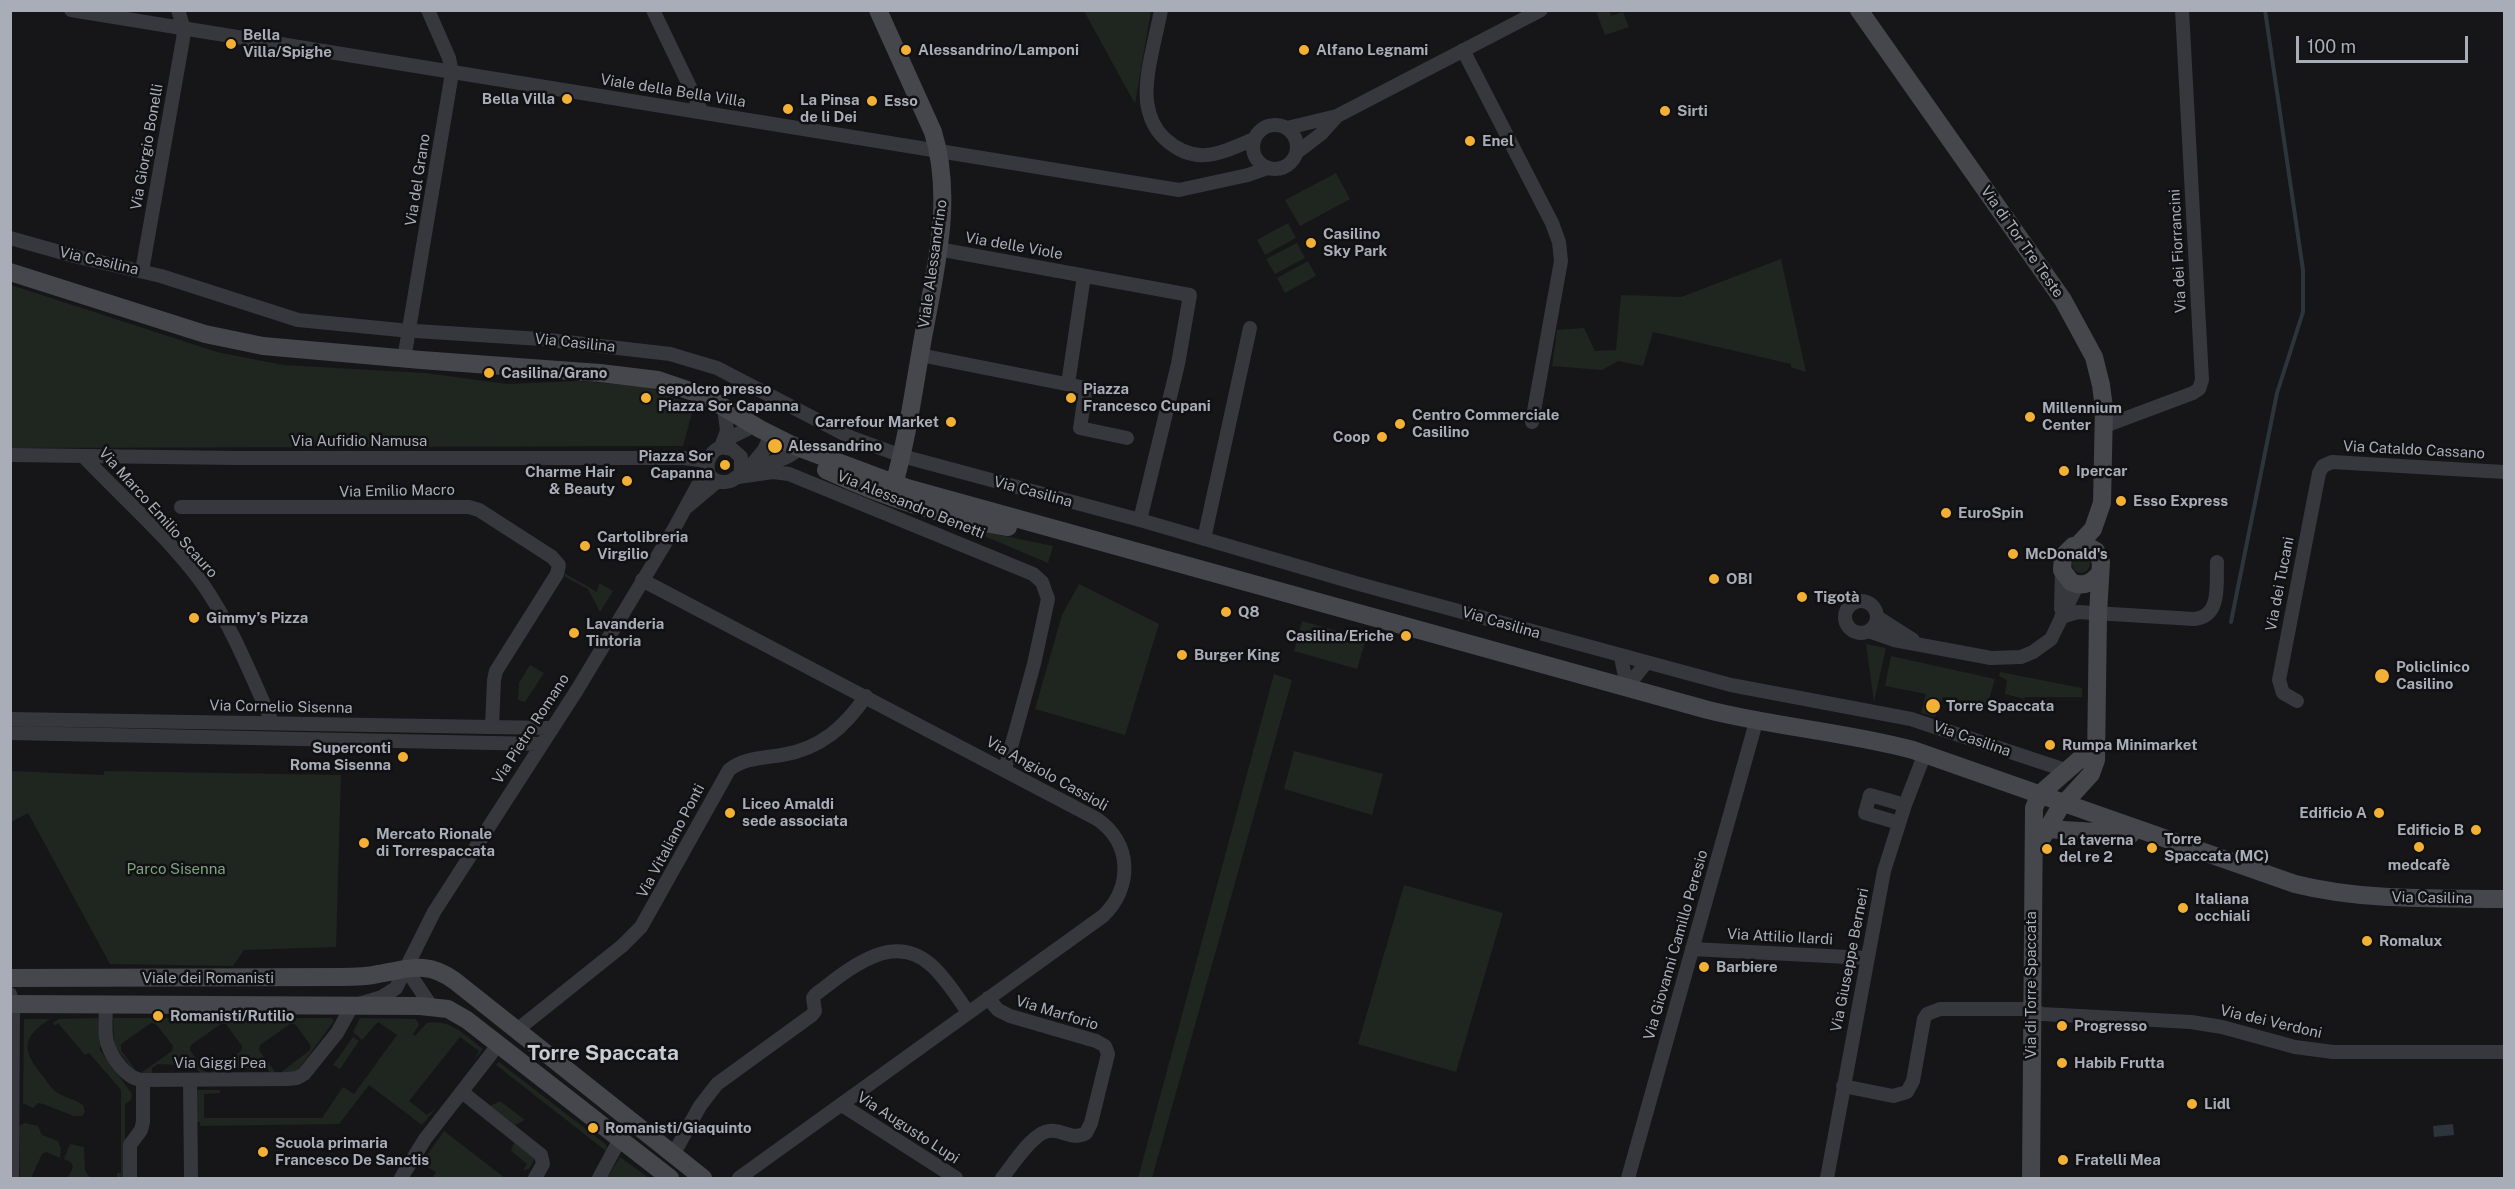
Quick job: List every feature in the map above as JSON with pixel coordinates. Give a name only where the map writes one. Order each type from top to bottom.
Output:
[{"type":"street","name":"Viale della Bella Villa","points":[[71,10],[1179,190],[1288,165],[1296,153],[1321,134],[1337,116]]},
{"type":"street","points":[[178,10],[184,29]]},
{"type":"street","name":"Via del Grano","points":[[404,359],[452,73],[449,58],[428,10]]},
{"type":"street","points":[[654,10],[702,112]]},
{"type":"street","name":"Viale Alessandrino","points":[[878,10],[933,132],[939,151],[943,201],[938,249],[920,355],[902,456],[894,484]]},
{"type":"street","name":"Viale della Bella Villa","points":[[1161,10],[1148,83],[1147,100],[1150,116],[1158,132],[1174,147],[1193,155],[1225,151],[1254,139],[1258,132],[1272,125],[1287,128],[1337,116],[1541,10]]},
{"type":"street","name":"Via di Tor Tre Teste","points":[[1859,10],[2074,318],[2091,350],[2098,370],[2105,426],[2103,524],[2097,553],[2101,565],[2090,751],[2096,760],[2092,772],[2064,803]]},
{"type":"street","name":"Via dei Fiorrancini","points":[[2105,426],[2193,393],[2199,388],[2202,380],[2182,10]]},
{"type":"street","name":"Via Giorgio Bonelli","points":[[142,271],[184,29]]},
{"type":"street","points":[[1463,50],[1552,223],[1559,242],[1562,261],[1532,422]]},
{"type":"street","points":[[1287,128],[1296,139],[1296,153]]},
{"type":"street","points":[[1254,139],[1254,156],[1268,168]]},
{"type":"street","name":"Via Casilina","points":[[10,238],[67,255],[142,271],[298,320],[409,331],[541,339],[670,354],[717,368],[850,437],[902,456],[1140,520],[1621,657],[1751,691],[1904,717],[2059,768]]},
{"type":"street","name":"Via delle Viole","points":[[938,249],[1190,295],[1178,364],[1140,520]]},
{"type":"street","name":"Via Casilina","points":[[10,272],[224,338],[296,350],[648,378],[699,393],[771,435],[894,484],[1756,722],[1883,742],[1925,753],[2285,881],[2335,892],[2380,897],[2505,899]]},
{"type":"street","points":[[1068,384],[1084,276]]},
{"type":"street","points":[[1204,539],[1250,328]]},
{"type":"street","points":[[920,355],[1086,388],[1080,428],[1126,438]]},
{"type":"street","points":[[723,444],[727,428],[724,407]]},
{"type":"street","points":[[754,426],[712,452],[707,465],[711,476],[718,482],[729,482],[743,472],[764,450],[771,435]]},
{"type":"street","points":[[723,444],[738,454],[742,460],[743,472]]},
{"type":"street","points":[[743,472],[791,456],[799,448]]},
{"type":"street","name":"Via Casilina","points":[[799,448],[804,457],[816,465],[910,504],[996,525],[1069,532]]},
{"type":"street","name":"Via Aufidio Namusa","points":[[10,454],[684,458],[707,465]]},
{"type":"street","name":"Via Marco Emilio Scauro","points":[[83,456],[159,534],[200,582],[236,641],[272,722]]},
{"type":"street","name":"Via Cataldo Cassano","points":[[2324,466],[2332,462],[2505,472]]},
{"type":"street","name":"Via Pietro Romano","points":[[405,968],[434,912],[642,580],[685,508],[707,465]]},
{"type":"street","name":"Via dei Tucani","points":[[2298,701],[2283,693],[2279,680],[2319,477],[2324,466]]},
{"type":"street","name":"Via Alessandro Benetti","points":[[743,472],[789,474],[990,555],[1040,579],[1048,594],[1047,605],[1034,664],[1005,769]]},
{"type":"street","name":"Via Pietro Romano","points":[[685,508],[718,482]]},
{"type":"street","name":"Via di Tor Tre Teste","points":[[2061,617],[2061,570],[2064,554],[2093,529],[2102,503]]},
{"type":"street","name":"Via Emilio Macro","points":[[182,507],[469,507],[479,510],[552,557],[559,565],[556,574],[495,674],[492,727]]},
{"type":"street","points":[[2078,544],[2090,546],[2097,553]]},
{"type":"street","points":[[2061,617],[2078,612],[2194,619],[2205,617],[2215,604],[2217,562]]},
{"type":"street","points":[[2061,570],[2069,580],[2080,585],[2098,614]]},
{"type":"street","points":[[2080,585],[2092,582],[2099,574]]},
{"type":"street","name":"Via Angiolo Cassioli","points":[[642,580],[1097,819],[1111,829],[1121,847],[1124,878],[1118,898],[1103,916],[739,1179]]},
{"type":"street","name":"Via di Tor Tre Teste","points":[[1921,644],[1877,617],[1872,605],[1863,601],[1854,603],[1848,609],[1846,618],[1850,627],[1857,632],[1868,631],[1894,640],[1991,658],[2015,658],[2033,652],[2048,642],[2054,635],[2061,617],[2080,585]]},
{"type":"street","points":[[1868,631],[1873,627],[1877,617]]},
{"type":"street","points":[[1621,657],[1627,687]]},
{"type":"street","points":[[1627,687],[1646,663]]},
{"type":"street","name":"Via Vitaliano Ponti","points":[[517,1030],[622,946],[641,927],[729,770],[744,761],[793,753],[814,745],[841,728],[866,696]]},
{"type":"street","name":"Via Cornelio Sisenna","points":[[10,718],[551,728]]},
{"type":"street","name":"Via Giovanni Camillo Peresio","points":[[1628,1179],[1756,722]]},
{"type":"street","name":"Via Cornelio Sisenna","points":[[10,733],[541,744]]},
{"type":"street","points":[[2020,787],[2090,751]]},
{"type":"street","points":[[2040,794],[2090,751]]},
{"type":"street","name":"Via Giuseppe Berneri","points":[[1827,1179],[1884,871],[1905,805],[1925,753]]},
{"type":"street","name":"Via di Torre Spaccata","points":[[2031,1179],[2032,856],[2034,808],[2040,794]]},
{"type":"street","points":[[1899,823],[1865,813],[1870,795],[1905,805]]},
{"type":"street","points":[[2032,856],[2046,829],[2064,803]]},
{"type":"street","name":"Via Casilina","points":[[2046,829],[2152,835]]},
{"type":"street","name":"Via Attilio Ilardi","points":[[1692,949],[1867,958]]},
{"type":"street","points":[[673,1155],[700,1106],[717,1084],[812,1015],[815,1011],[813,998],[816,994],[868,957],[895,952],[924,960],[936,970],[968,1012]]},
{"type":"street","points":[[405,968],[431,1006]]},
{"type":"street","name":"Viale dei Romanisti","points":[[352,1006],[391,993],[397,986],[405,968]]},
{"type":"street","name":"Viale dei Romanisti","points":[[10,978],[348,977],[379,974],[405,968],[430,968],[443,972],[703,1179]]},
{"type":"street","name":"Via Marforio","points":[[988,998],[1004,1014],[1096,1041],[1105,1047],[1108,1054],[1091,1123],[1086,1132],[1076,1136],[1052,1131],[1041,1133],[1002,1179]]},
{"type":"street","points":[[11,1001],[12,1179]]},
{"type":"street","name":"Viale dei Romanisti","points":[[11,1001],[106,1005],[431,1006],[448,1009],[498,1044],[670,1179]]},
{"type":"street","points":[[106,1005],[106,1034],[110,1048],[126,1073],[132,1078],[143,1080],[143,1122],[141,1130],[130,1145],[130,1179]]},
{"type":"street","name":"Via Giggi Pea","points":[[143,1080],[297,1078],[309,1068],[337,1033],[352,1006]]},
{"type":"street","name":"Via dei Verdoni","points":[[1844,1086],[1893,1096],[1907,1092],[1913,1081],[1923,1023],[1932,1011],[2031,1009],[2042,1014],[2196,1022],[2287,1045],[2326,1052],[2505,1052]]},
{"type":"street","points":[[401,1179],[420,1146],[498,1044]]},
{"type":"street","points":[[190,1080],[192,1179]]},
{"type":"street","points":[[462,1092],[541,1155],[543,1161],[535,1179]]},
{"type":"street","name":"Via Augusto Lupi","points":[[842,1106],[956,1179]]},
{"type":"street","points":[[599,1179],[620,1139]]},
{"type":"green space","points":[[1084,11],[1151,11],[1135,104]]},
{"type":"green space","points":[[1596,11],[1609,11],[1611,16],[1623,12],[1629,27],[1605,35]]},
{"type":"green space","points":[[1336,173],[1350,199],[1300,226],[1285,200]]},
{"type":"green space","points":[[1288,223],[1296,238],[1265,255],[1257,240]]},
{"type":"green space","points":[[1297,243],[1305,258],[1275,274],[1266,259]]},
{"type":"green space","points":[[1781,259],[1806,372],[1791,367],[1791,364],[1653,332],[1643,366],[1618,361],[1602,370],[1552,366],[1557,330],[1584,328],[1595,351],[1616,350],[1621,295],[1681,297]]},
{"type":"green space","points":[[1308,261],[1316,276],[1285,293],[1277,278]]},
{"type":"green space","points":[[11,285],[217,352],[283,365],[425,373],[507,384],[580,381],[649,387],[694,406],[683,446],[11,448]]},
{"type":"green space","points":[[970,530],[1053,546],[1048,563]]},
{"type":"green space","points":[[2077,555],[2085,555],[2090,560],[2088,571],[2077,573],[2072,568],[2072,560]]},
{"type":"green space","points":[[564,573],[597,592],[599,583],[613,591],[600,612],[588,589],[565,577]]},
{"type":"green space","points":[[1079,584],[1159,624],[1125,735],[1035,709],[1062,615]]},
{"type":"green space","points":[[1302,621],[1366,639],[1357,669],[1294,651]]},
{"type":"green space","points":[[1866,644],[1886,648],[1874,702]]},
{"type":"green space","points":[[1891,656],[1995,679],[1987,706],[1943,697],[1935,717],[1921,713],[1926,694],[1885,686]]},
{"type":"green space","points":[[530,665],[544,673],[525,702],[518,700],[519,683]]},
{"type":"green space","points":[[2000,672],[2082,688],[2082,697],[2025,697],[2024,699],[2005,694],[2007,680],[1999,676]]},
{"type":"green space","points":[[1274,674],[1292,680],[1152,1178],[1138,1178]]},
{"type":"green space","points":[[1294,751],[1383,774],[1372,815],[1284,789]]},
{"type":"green space","name":"Parco Sisenna","points":[[11,771],[104,775],[104,771],[341,775],[336,947],[244,950],[233,966],[110,964],[28,813],[11,822]]},
{"type":"green space","points":[[1404,885],[1503,913],[1456,1072],[1358,1044]]},
{"type":"green space","points":[[98,1018],[100,1050],[132,1094],[131,1100],[125,1104],[125,1178],[117,1178],[117,1173],[121,1173],[121,1090],[89,1053],[85,1055],[58,1023],[55,1026],[53,1023],[58,1019]]},
{"type":"green space","points":[[113,1018],[332,1018],[334,1021],[295,1074],[271,1074],[267,1068],[222,1068],[221,1073],[211,1073],[200,1073],[195,1066],[158,1064],[152,1068],[152,1076],[137,1075],[114,1045]],"holes":[[[151,1023],[156,1024],[173,1046],[172,1051],[141,1073],[136,1071],[121,1050],[121,1044]],[[221,1024],[226,1024],[242,1046],[241,1051],[211,1073],[205,1072],[190,1050],[191,1045]],[[290,1024],[295,1024],[311,1046],[310,1050],[280,1073],[275,1072],[259,1050],[260,1045]]]},
{"type":"green space","points":[[360,1018],[416,1019],[419,1025],[413,1034],[415,1036],[427,1023],[443,1023],[457,1029],[483,1049],[473,1061],[479,1051],[460,1037],[409,1101],[427,1115],[437,1107],[422,1125],[369,1085],[339,1124],[200,1126],[200,1122],[192,1122],[192,1090],[220,1090],[220,1093],[204,1094],[204,1118],[322,1118],[343,1087],[354,1094],[397,1035],[378,1022],[362,1040],[353,1032]]},
{"type":"green space","points":[[24,1019],[50,1019],[29,1038],[28,1051],[35,1066],[53,1089],[83,1105],[85,1112],[82,1116],[74,1116],[43,1104],[38,1103],[33,1108],[23,1103]]},
{"type":"green space","points":[[353,1037],[359,1041],[340,1069],[333,1065]]},
{"type":"green space","points":[[499,1062],[604,1143],[607,1146],[606,1151],[496,1065]]},
{"type":"green space","points":[[500,1101],[525,1120],[515,1125],[490,1106]]},
{"type":"green space","points":[[25,1123],[38,1126],[42,1135],[58,1141],[61,1149],[60,1158],[46,1152],[42,1154],[31,1178],[20,1178],[19,1126]]},
{"type":"green space","points":[[444,1131],[505,1178],[432,1178],[436,1172],[421,1164]]},
{"type":"green space","points":[[515,1141],[536,1157],[529,1169],[523,1170],[527,1164],[511,1151]]},
{"type":"green space","points":[[70,1144],[84,1147],[85,1170],[90,1178],[68,1178],[73,1167],[71,1162],[64,1159]]},
{"type":"green space","points":[[620,1157],[649,1178],[607,1178]]},
{"type":"shaded area","points":[[2453,1124],[2454,1135],[2434,1137],[2433,1126]]},
{"type":"waterway","points":[[2231,622],[2277,393],[2303,312],[2303,270],[2265,10]]},
{"type":"place","name":"Bella Villa/Spighe","points":[[231,44]]},
{"type":"place","name":"Alessandrino/Lamponi","points":[[906,50]]},
{"type":"place","name":"Alfano Legnami","points":[[1304,50]]},
{"type":"place","name":"Bella Villa","points":[[567,99]]},
{"type":"place","name":"Esso","points":[[872,101]]},
{"type":"place","name":"La Pinsa de li Dei","points":[[788,109]]},
{"type":"place","name":"Sirti","points":[[1665,111]]},
{"type":"place","name":"Enel","points":[[1470,141]]},
{"type":"place","name":"Casilino Sky Park","points":[[1311,243]]},
{"type":"place","name":"Casilina/Grano","points":[[489,373]]},
{"type":"place","name":"sepolcro presso Piazza Sor Capanna","points":[[646,398]]},
{"type":"place","name":"Piazza Francesco Cupani","points":[[1071,398]]},
{"type":"place","name":"Millennium Center","points":[[2030,417]]},
{"type":"place","name":"Carrefour Market","points":[[951,422]]},
{"type":"place","name":"Centro Commerciale Casilino","points":[[1400,424]]},
{"type":"place","name":"Coop","points":[[1382,437]]},
{"type":"place","name":"Alessandrino","points":[[775,446]]},
{"type":"place","name":"Piazza Sor Capanna","points":[[725,465]]},
{"type":"place","name":"Ipercar","points":[[2064,471]]},
{"type":"place","name":"Charme Hair & Beauty","points":[[627,481]]},
{"type":"place","name":"Esso Express","points":[[2121,501]]},
{"type":"place","name":"EuroSpin","points":[[1946,513]]},
{"type":"place","name":"Cartolibreria Virgilio","points":[[585,546]]},
{"type":"place","name":"McDonald's","points":[[2013,554]]},
{"type":"place","name":"OBI","points":[[1714,579]]},
{"type":"place","name":"Tigotà","points":[[1802,597]]},
{"type":"place","name":"Q8","points":[[1226,612]]},
{"type":"place","name":"Gimmy’s Pizza","points":[[194,618]]},
{"type":"place","name":"Lavanderia Tintoria","points":[[574,633]]},
{"type":"place","name":"Casilina/Eriche","points":[[1406,636]]},
{"type":"place","name":"Burger King","points":[[1182,655]]},
{"type":"place","name":"Policlinico Casilino","points":[[2382,676]]},
{"type":"place","name":"Torre Spaccata","points":[[1933,706]]},
{"type":"place","name":"Rumpa Minimarket","points":[[2050,745]]},
{"type":"place","name":"Superconti Roma Sisenna","points":[[403,757]]},
{"type":"place","name":"Liceo Amaldi sede associata","points":[[730,813]]},
{"type":"place","name":"Edificio A","points":[[2379,813]]},
{"type":"place","name":"Edificio B","points":[[2476,830]]},
{"type":"place","name":"Mercato Rionale di Torrespaccata","points":[[364,843]]},
{"type":"place","name":"medcafè","points":[[2419,847]]},
{"type":"place","name":"Torre Spaccata (MC)","points":[[2152,848]]},
{"type":"place","name":"La taverna del re 2","points":[[2047,849]]},
{"type":"place","name":"Italiana occhiali","points":[[2183,908]]},
{"type":"place","name":"Romalux","points":[[2367,941]]},
{"type":"place","name":"Barbiere","points":[[1704,967]]},
{"type":"place","name":"Romanisti/Rutilio","points":[[158,1016]]},
{"type":"place","name":"Progresso","points":[[2062,1026]]},
{"type":"place","name":"Habib Frutta","points":[[2062,1063]]},
{"type":"place","name":"Lidl","points":[[2192,1104]]},
{"type":"place","name":"Romanisti/Giaquinto","points":[[593,1128]]},
{"type":"place","name":"Scuola primaria Francesco De Sanctis","points":[[263,1152]]},
{"type":"place","name":"Fratelli Mea","points":[[2063,1160]]},
{"type":"district","name":"Torre Spaccata","points":[[603,1054]]}]
